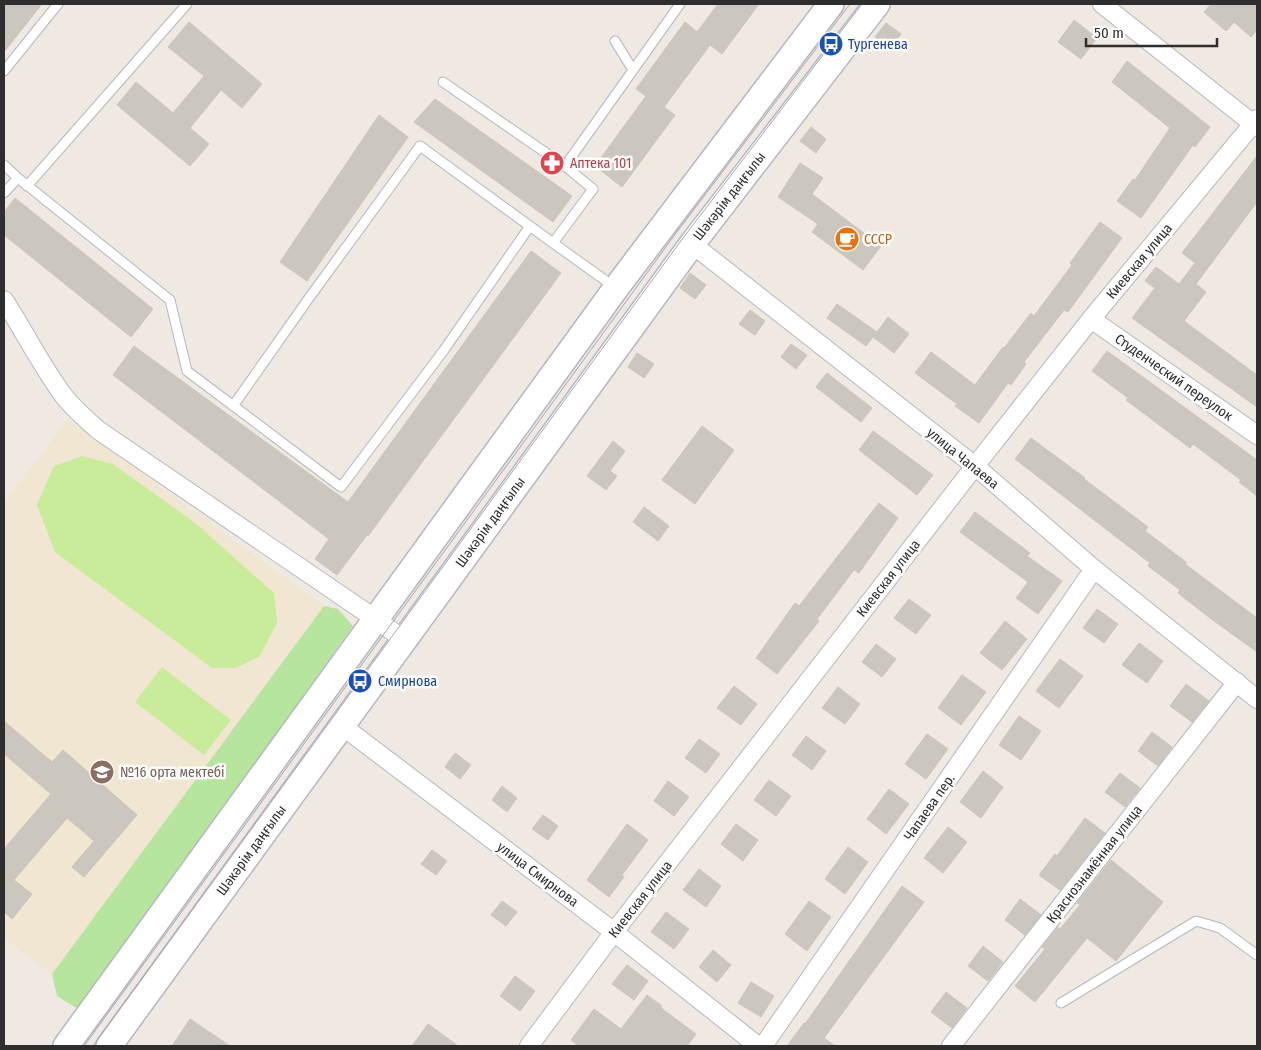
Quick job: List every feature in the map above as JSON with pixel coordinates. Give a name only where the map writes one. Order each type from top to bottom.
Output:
[{"type":"main road","points":[[66,1046],[377,620],[616,288],[831,4]]},
{"type":"main road","name":"Шәкәрім даңғылы","points":[[109,1046],[692,244],[877,4]]},
{"type":"main road","name":"улица Чапаева","points":[[663,225],[692,244]]},
{"type":"main road","name":"улица Смирнова","points":[[315,704],[342,725]]},
{"type":"street","points":[[1102,4],[1256,123]]},
{"type":"street","name":"Киевская улица","points":[[529,1046],[614,932],[975,466],[1091,319],[1256,123]]},
{"type":"street","name":"улица Чапаева","points":[[692,244],[975,466],[1094,569],[1257,699]]},
{"type":"street","points":[[4,300],[63,395],[79,414],[98,430],[404,640]]},
{"type":"street","name":"Студенческий переулок","points":[[1091,319],[1257,435]]},
{"type":"street","name":"Чапаева пер.","points":[[763,1046],[1094,569]]},
{"type":"street","name":"Краснознамённая улица","points":[[952,1046],[1237,682]]},
{"type":"street","name":"улица Смирнова","points":[[342,725],[614,932],[758,1046]]},
{"type":"lane","points":[[4,72],[58,4]]},
{"type":"lane","points":[[27,186],[187,4]]},
{"type":"lane","points":[[565,166],[680,4]]},
{"type":"lane","points":[[615,41],[633,70]]},
{"type":"lane","points":[[443,82],[565,166],[593,189],[553,243]]},
{"type":"lane","points":[[233,406],[420,146],[616,288]]},
{"type":"lane","points":[[4,164],[27,186],[170,300],[187,371],[341,487],[444,350],[530,226]]},
{"type":"lane","points":[[4,193],[18,178]]},
{"type":"lane","points":[[1061,1003],[1196,921],[1220,928],[1257,954]]},
{"type":"shaded area","name":"№16 орта мектебі","points":[[68,419],[324,606],[52,974],[4,938],[4,503]]},
{"type":"green space","points":[[82,456],[113,464],[194,522],[274,593],[277,623],[259,657],[235,668],[212,668],[55,552],[37,505],[54,466]]},
{"type":"green space","points":[[324,606],[338,609],[353,626],[78,1009],[57,996],[52,974]]},
{"type":"green space","points":[[162,667],[231,720],[204,755],[135,702]]},
{"type":"building","points":[[4,4],[42,4],[4,52]]},
{"type":"building","points":[[718,4],[759,4],[722,54],[710,45],[664,107],[675,115],[622,187],[595,166],[646,96],[636,89],[685,22],[697,32]]},
{"type":"building","points":[[1211,4],[1257,4],[1257,30],[1251,37],[1234,22],[1226,31],[1204,12]]},
{"type":"building","points":[[1074,20],[1097,38],[1081,59],[1058,42]]},
{"type":"building","points":[[189,22],[262,84],[242,108],[221,90],[190,128],[209,144],[190,166],[117,105],[136,82],[173,113],[204,76],[168,47]]},
{"type":"building","points":[[886,23],[901,34],[891,48],[875,37]]},
{"type":"building","points":[[1127,61],[1210,127],[1195,147],[1193,145],[1141,218],[1117,201],[1133,179],[1135,180],[1170,128],[1112,82]]},
{"type":"building","points":[[435,99],[572,196],[553,222],[414,122]]},
{"type":"building","points":[[379,115],[408,137],[307,281],[280,262]]},
{"type":"building","points":[[811,127],[826,139],[816,153],[800,141]]},
{"type":"building","points":[[1257,156],[1257,202],[1196,284],[1206,292],[1184,321],[1257,375],[1257,407],[1132,318],[1155,288],[1145,281],[1156,267],[1179,284],[1195,263],[1182,253]]},
{"type":"building","points":[[800,163],[823,178],[812,194],[881,246],[863,270],[812,232],[818,224],[778,197]]},
{"type":"building","points":[[15,198],[153,309],[131,337],[4,235],[4,212]]},
{"type":"building","points":[[1100,222],[1122,238],[1068,312],[1064,310],[1024,362],[1026,364],[1011,385],[1008,383],[979,423],[915,373],[931,352],[975,385],[1031,313],[1034,316],[1072,265],[1070,263]]},
{"type":"building","points":[[531,251],[561,273],[368,536],[337,575],[315,559],[329,539],[113,375],[134,346],[348,502]]},
{"type":"building","points":[[690,273],[706,285],[695,299],[680,288]]},
{"type":"building","points":[[837,304],[877,332],[888,317],[909,334],[894,353],[873,337],[866,346],[827,318]]},
{"type":"building","points":[[750,310],[765,321],[755,335],[739,324]]},
{"type":"building","points":[[791,344],[807,355],[796,369],[781,357]]},
{"type":"building","points":[[1107,351],[1257,460],[1257,496],[1239,482],[1241,480],[1193,444],[1190,448],[1126,400],[1128,398],[1092,371]]},
{"type":"building","points":[[637,353],[654,364],[644,378],[628,367]]},
{"type":"building","points":[[827,373],[872,408],[861,422],[816,387]]},
{"type":"building","points":[[702,426],[734,450],[695,504],[662,480]]},
{"type":"building","points":[[873,431],[933,475],[917,495],[859,450]]},
{"type":"building","points":[[1031,438],[1148,527],[1145,531],[1186,562],[1185,564],[1257,618],[1257,652],[1178,593],[1180,590],[1148,566],[1150,563],[1015,459]]},
{"type":"building","points":[[613,441],[625,451],[610,471],[617,476],[606,490],[587,476]]},
{"type":"building","points":[[879,503],[898,518],[859,573],[854,570],[817,619],[819,621],[777,674],[756,658],[795,603],[799,606]]},
{"type":"building","points":[[644,507],[669,526],[658,541],[633,522]]},
{"type":"building","points":[[975,512],[1030,553],[1027,556],[1062,581],[1038,614],[1016,598],[1028,582],[960,532]]},
{"type":"building","points":[[909,599],[931,615],[916,634],[894,618]]},
{"type":"building","points":[[1097,609],[1118,624],[1104,643],[1083,628]]},
{"type":"building","points":[[1005,621],[1027,639],[1002,670],[980,653]]},
{"type":"building","points":[[1139,643],[1163,661],[1147,683],[1122,665]]},
{"type":"building","points":[[876,644],[896,659],[882,677],[862,662]]},
{"type":"building","points":[[1060,659],[1083,676],[1059,708],[1036,691]]},
{"type":"building","points":[[962,675],[986,692],[961,725],[938,708]]},
{"type":"building","points":[[1186,684],[1209,701],[1192,722],[1170,706]]},
{"type":"building","points":[[734,686],[757,704],[741,725],[717,708]]},
{"type":"building","points":[[838,687],[860,704],[845,724],[822,708]]},
{"type":"building","points":[[1019,716],[1041,731],[1021,760],[999,745]]},
{"type":"building","name":"№16 орта мектебі","points":[[4,721],[52,762],[63,750],[137,815],[84,877],[72,867],[94,841],[67,818],[14,880],[32,894],[12,919],[4,912],[4,849],[51,794],[4,754]]},
{"type":"building","points":[[1152,732],[1172,747],[1158,766],[1138,751]]},
{"type":"building","points":[[927,734],[948,749],[926,779],[905,764]]},
{"type":"building","points":[[806,736],[826,751],[812,770],[792,755]]},
{"type":"building","points":[[699,739],[720,754],[706,773],[685,758]]},
{"type":"building","points":[[455,753],[471,765],[460,779],[445,767]]},
{"type":"building","points":[[983,771],[1003,787],[981,818],[960,802]]},
{"type":"building","points":[[1120,773],[1140,788],[1125,807],[1105,792]]},
{"type":"building","points":[[769,780],[791,796],[776,816],[754,800]]},
{"type":"building","points":[[668,781],[689,797],[674,816],[654,801]]},
{"type":"building","points":[[502,786],[517,798],[507,812],[492,800]]},
{"type":"building","points":[[889,789],[909,804],[886,834],[867,819]]},
{"type":"building","points":[[543,815],[558,826],[548,840],[532,829]]},
{"type":"building","points":[[1085,818],[1105,833],[1060,890],[1039,875],[1055,854],[1057,856]]},
{"type":"building","points":[[627,824],[648,840],[622,875],[624,877],[609,897],[587,880]]},
{"type":"building","points":[[736,824],[758,840],[743,861],[721,844]]},
{"type":"building","points":[[948,827],[967,842],[943,873],[924,858]]},
{"type":"building","points":[[848,847],[868,862],[845,894],[825,879]]},
{"type":"building","points":[[432,850],[447,861],[436,875],[421,864]]},
{"type":"building","points":[[1111,860],[1163,902],[1116,961],[1087,938],[1035,1002],[1015,986],[1045,949],[1042,947],[1058,927],[1060,929],[1080,905],[1077,903]]},
{"type":"building","points":[[699,869],[721,886],[706,907],[683,890]]},
{"type":"building","points":[[902,886],[924,902],[824,1038],[835,1046],[787,1046],[805,1024]]},
{"type":"building","points":[[1020,899],[1041,915],[1025,935],[1005,920]]},
{"type":"building","points":[[502,901],[517,912],[506,926],[491,915]]},
{"type":"building","points":[[809,901],[831,917],[807,951],[785,934]]},
{"type":"building","points":[[666,912],[689,929],[674,949],[651,932]]},
{"type":"building","points":[[983,946],[1003,962],[988,981],[968,966]]},
{"type":"building","points":[[713,950],[731,965],[717,982],[699,967]]},
{"type":"building","points":[[627,965],[648,981],[634,1000],[612,984]]},
{"type":"building","points":[[515,976],[535,991],[520,1011],[500,996]]},
{"type":"building","points":[[751,982],[774,996],[761,1017],[738,1003]]},
{"type":"building","points":[[946,992],[967,1008],[952,1028],[931,1012]]},
{"type":"building","points":[[647,995],[696,1034],[687,1046],[579,1046],[571,1040],[594,1009],[621,1029]]},
{"type":"building","points":[[190,1019],[230,1046],[172,1046]]},
{"type":"building","points":[[428,1024],[458,1046],[412,1046]]},
{"type":"tram line","points":[[84,1046],[676,233],[850,4]]},
{"type":"tram line","points":[[93,1046],[683,238],[862,4]]},
{"type":"place","name":"Тургенева","points":[[831,44]]},
{"type":"place","name":"Аптека 101","points":[[552,163]]},
{"type":"place","name":"СССР","points":[[847,239]]},
{"type":"place","name":"Смирнова","points":[[360,681]]},
{"type":"place","name":"№16 орта мектебі","points":[[102,772]]}]
